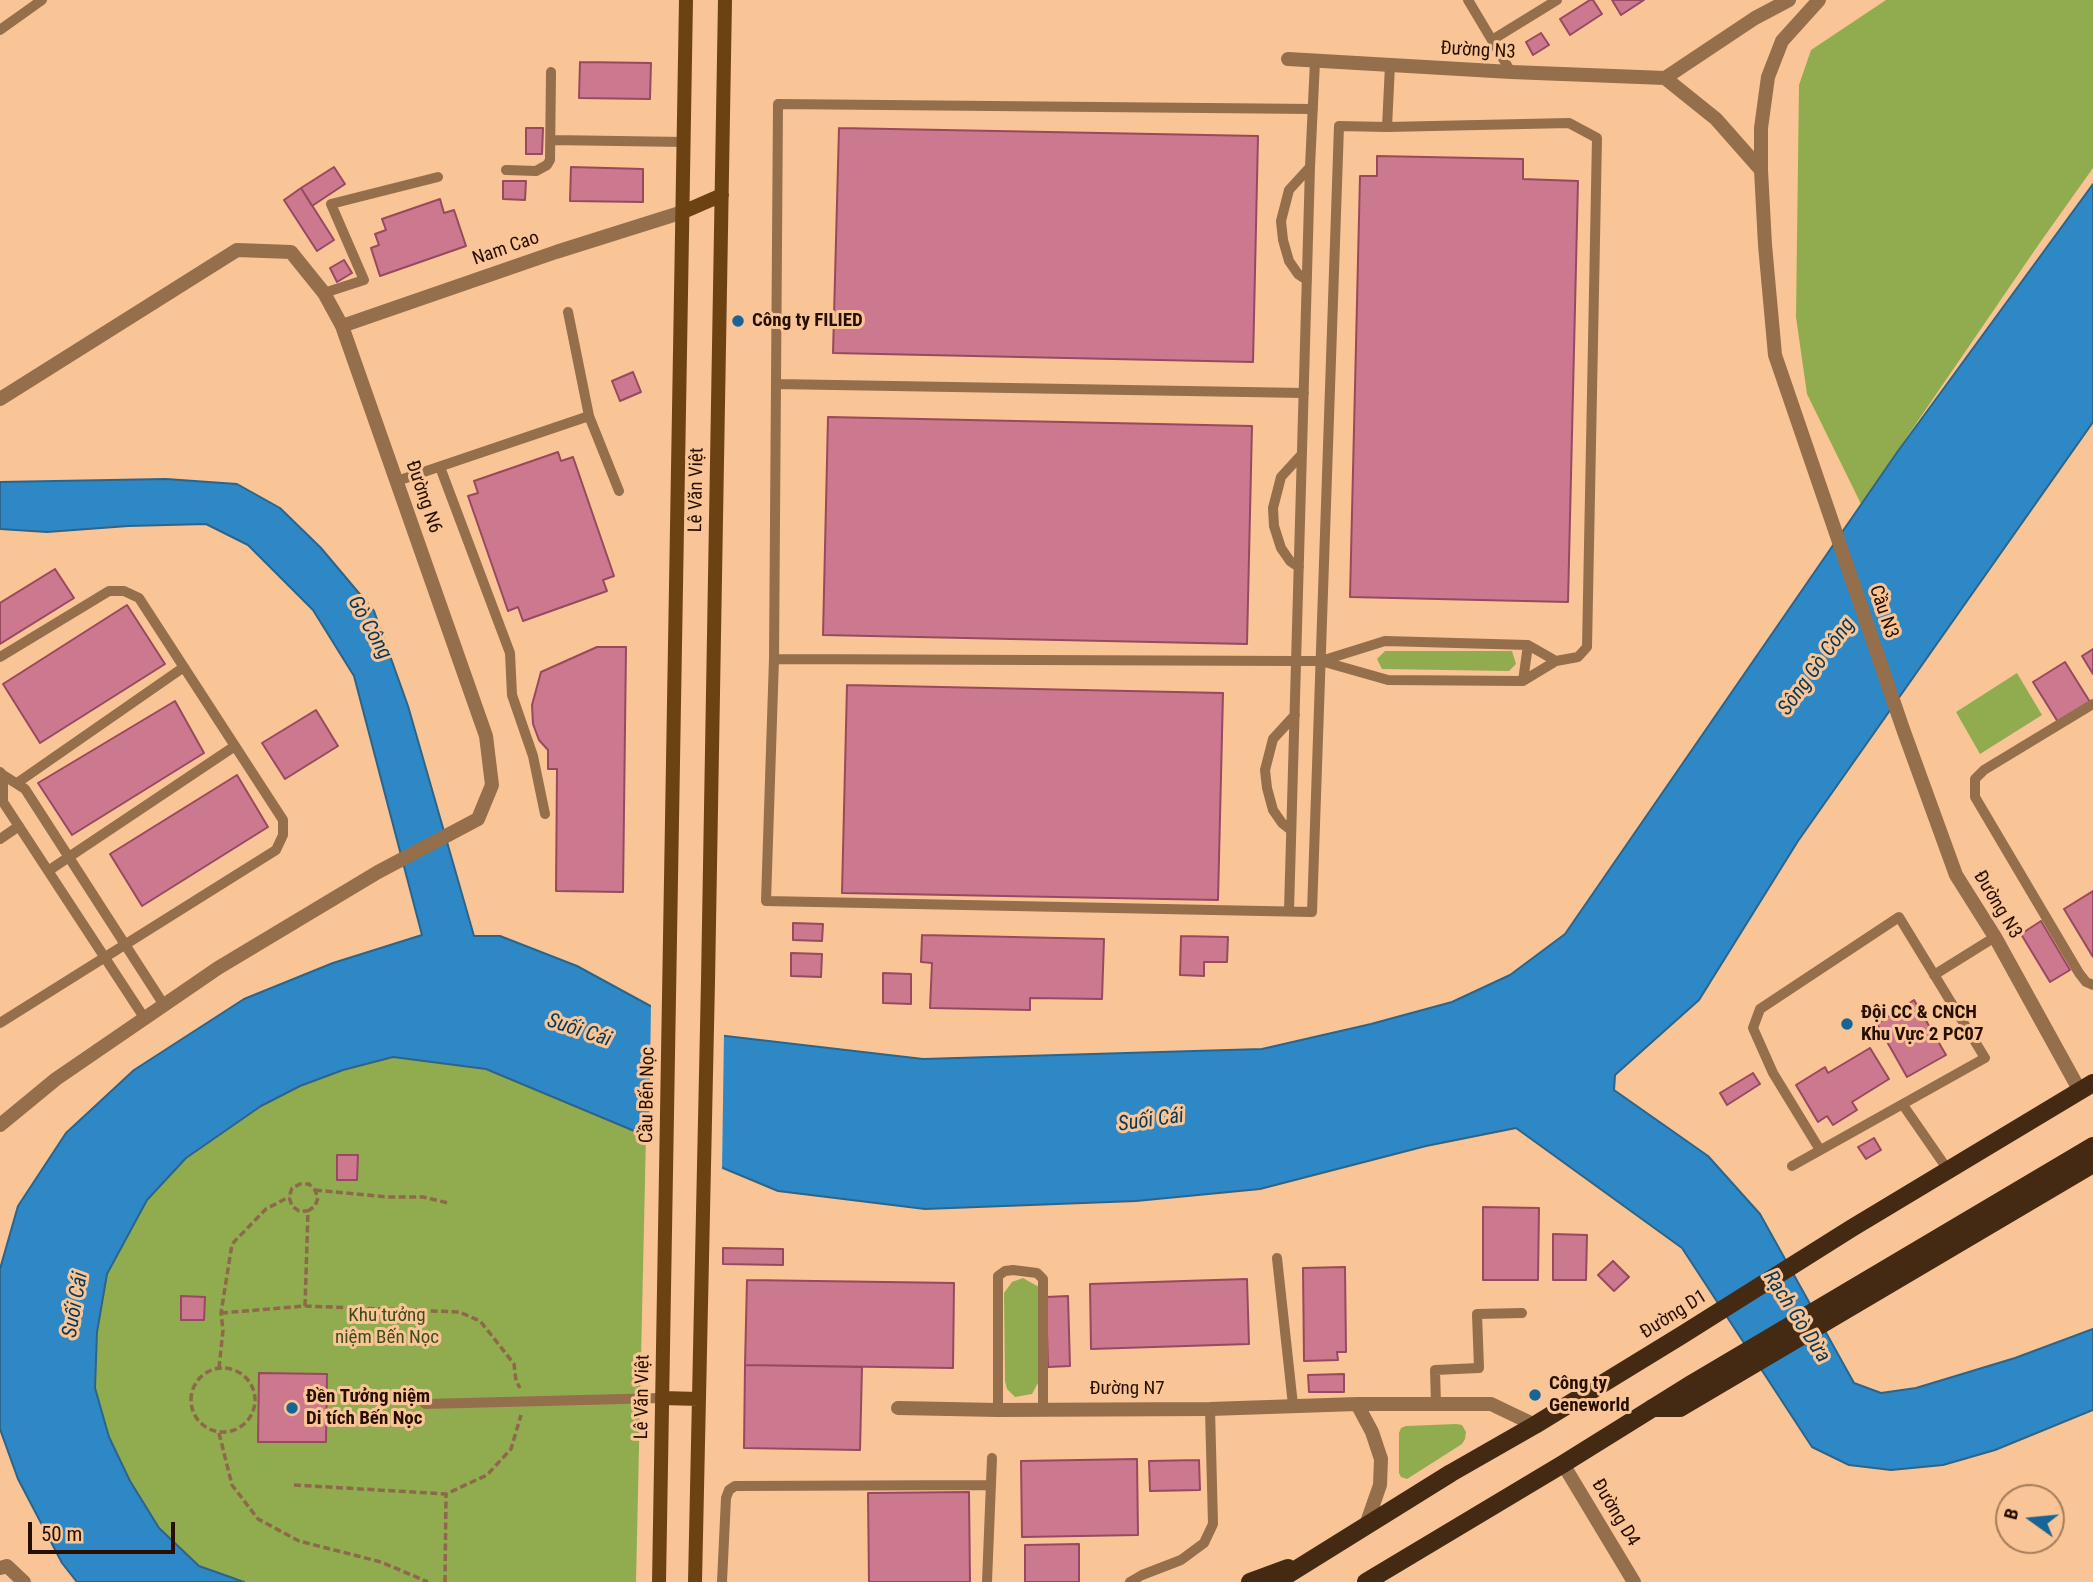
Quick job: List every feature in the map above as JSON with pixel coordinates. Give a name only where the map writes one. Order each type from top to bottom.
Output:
[{"type":"main road","name":"Lê Văn Việt","points":[[670,980],[687,0]]},
{"type":"main road","name":"Lê Văn Việt","points":[[699,1399],[725,0]]},
{"type":"main road","points":[[683,212],[722,195]]},
{"type":"main road","name":"Cầu Bến Nọc","points":[[666,1212],[670,980]]},
{"type":"main road","name":"Đường D1","points":[[1276,1582],[2087,1087]]},
{"type":"main road","points":[[1878,1283],[2093,1146]]},
{"type":"main road","points":[[1366,1582],[1563,1465],[1652,1408],[1697,1389],[1878,1283],[2093,1164]]},
{"type":"main road","name":"Lê Văn Việt","points":[[659,1582],[666,1212]]},
{"type":"main road","points":[[662,1398],[699,1399],[695,1582]]},
{"type":"main road","points":[[1250,1582],[1314,1558]]},
{"type":"street","points":[[1761,170],[1716,120],[1665,78],[1755,18],[1789,0]]},
{"type":"street","points":[[1761,170],[1761,128],[1768,77],[1782,41],[1819,0]]},
{"type":"street","name":"Đường N3","points":[[1288,59],[1665,78]]},
{"type":"street","name":"Cầu N3","points":[[1761,170],[1775,355],[1903,729]]},
{"type":"street","name":"Nam Cao","points":[[342,326],[556,252],[683,212]]},
{"type":"street","name":"Đường N6","points":[[0,399],[237,250],[291,252],[324,293],[342,326],[486,736],[492,785],[478,819],[378,872],[218,968],[164,1005]]},
{"type":"street","name":"Đường N3","points":[[1903,729],[1956,875],[2087,1087]]},
{"type":"street","points":[[0,1125],[56,1079],[164,1005]]},
{"type":"street","points":[[1357,1404],[1372,1432],[1381,1459],[1380,1485],[1365,1528]]},
{"type":"street","name":"Đường N7","points":[[898,1408],[1210,1409],[1293,1405],[1491,1404],[1535,1425]]},
{"type":"street","name":"Đường D4","points":[[1563,1465],[1634,1582]]},
{"type":"street","points":[[2,1563],[24,1582]]},
{"type":"lane","points":[[0,30],[42,0]]},
{"type":"lane","points":[[1468,0],[1511,72]]},
{"type":"lane","points":[[1492,40],[1557,0]]},
{"type":"lane","points":[[1289,911],[1315,61]]},
{"type":"lane","points":[[1387,127],[1390,65]]},
{"type":"lane","points":[[506,170],[536,171],[542,169],[550,160],[551,72]]},
{"type":"lane","points":[[1313,109],[778,104],[774,659],[766,901],[1312,912],[1339,126],[1569,123],[1597,138],[1587,647],[1578,657],[1556,661],[1523,681],[1388,680],[1321,661]]},
{"type":"lane","points":[[551,140],[684,142]]},
{"type":"lane","points":[[1307,280],[1298,274],[1289,261],[1281,221],[1289,190],[1310,167]]},
{"type":"lane","points":[[324,293],[364,280],[331,204],[438,177]]},
{"type":"lane","points":[[568,312],[589,416],[619,491]]},
{"type":"lane","points":[[776,384],[1304,393]]},
{"type":"lane","points":[[397,481],[589,416]]},
{"type":"lane","points":[[1299,567],[1290,561],[1281,548],[1273,508],[1281,477],[1302,454]]},
{"type":"lane","points":[[440,467],[510,653],[512,695],[533,756],[545,814]]},
{"type":"lane","points":[[0,657],[109,592],[124,591],[139,598],[283,820],[283,835],[276,850],[0,1023]]},
{"type":"lane","points":[[774,659],[1296,662],[1321,661],[1385,641],[1528,645],[1556,661]]},
{"type":"lane","points":[[1523,681],[1528,645]]},
{"type":"lane","points":[[17,783],[184,667]]},
{"type":"lane","points":[[2093,704],[1984,770],[1975,779],[1975,797],[2079,973],[2086,982],[2093,985]]},
{"type":"lane","points":[[1291,830],[1273,810],[1266,788],[1265,770],[1273,739],[1295,715]]},
{"type":"lane","points":[[48,870],[235,746]]},
{"type":"lane","points":[[1,774],[25,789],[164,1005]]},
{"type":"lane","points":[[1,774],[3,802],[145,1018]]},
{"type":"lane","points":[[0,839],[19,826]]},
{"type":"lane","points":[[1792,1166],[1985,1059],[1899,917],[1760,1009],[1753,1028],[1773,1073],[1820,1150]]},
{"type":"lane","points":[[1934,975],[1995,937]]},
{"type":"lane","points":[[1903,1105],[1948,1170]]},
{"type":"lane","points":[[1277,1258],[1293,1405]]},
{"type":"lane","points":[[998,1410],[998,1276],[1013,1270],[1037,1273],[1043,1279],[1043,1409]]},
{"type":"lane","points":[[1436,1404],[1436,1370],[1479,1368],[1477,1314],[1522,1313]]},
{"type":"lane","points":[[425,1405],[662,1398]]},
{"type":"lane","points":[[1130,1582],[1181,1560],[1203,1543],[1213,1524],[1210,1409]]},
{"type":"lane","points":[[987,1582],[992,1458]]},
{"type":"lane","points":[[722,1582],[726,1498],[729,1490],[735,1486],[990,1485]]},
{"type":"path","points":[[316,1190],[318,1198],[315,1206],[308,1211],[299,1211],[292,1206],[289,1197],[292,1188],[300,1184],[309,1184],[316,1190],[387,1197],[423,1197],[448,1203]]},
{"type":"path","points":[[219,1368],[223,1330],[221,1312],[232,1244],[266,1209],[289,1197]]},
{"type":"path","points":[[305,1306],[308,1211]]},
{"type":"path","points":[[221,1312],[305,1306],[458,1312],[480,1321],[514,1364],[516,1381],[525,1402],[511,1449],[487,1475],[446,1493],[294,1486]]},
{"type":"path","points":[[219,1368],[234,1370],[247,1379],[254,1393],[254,1408],[247,1422],[234,1431],[219,1433],[204,1427],[194,1415],[190,1401],[194,1385],[204,1374],[219,1368]]},
{"type":"path","points":[[219,1433],[232,1485],[258,1519],[299,1541],[381,1562],[428,1582]]},
{"type":"path","points":[[444,1582],[446,1493]]},
{"type":"green space","points":[[1886,0],[2093,0],[2093,168],[1861,504],[1807,394],[1796,317],[1799,85],[1811,50]]},
{"type":"green space","points":[[1385,651],[1512,651],[1516,664],[1509,671],[1382,669],[1377,659]]},
{"type":"green space","points":[[2017,673],[2042,715],[1980,754],[1956,712]]},
{"type":"green space","name":"Khu tưởng niệm Bến Nọc","points":[[392,1056],[486,1069],[646,1136],[636,1582],[244,1582],[199,1566],[159,1528],[130,1481],[109,1437],[95,1388],[97,1332],[107,1274],[147,1200],[186,1158],[261,1106],[300,1086]]},
{"type":"green space","points":[[1023,1278],[1039,1287],[1038,1383],[1032,1394],[1015,1397],[1007,1389],[1005,1381],[1004,1293],[1012,1282]]},
{"type":"green space","points":[[1462,1425],[1466,1432],[1462,1444],[1407,1479],[1401,1477],[1401,1428]]},
{"type":"water","points":[[2093,184],[2093,422],[1798,841],[1699,1000],[1615,1075],[1614,1090],[1708,1156],[1760,1214],[1854,1383],[1881,1393],[1916,1388],[2015,1358],[2093,1329],[2093,1410],[1995,1450],[1943,1465],[1891,1470],[1849,1465],[1812,1447],[1682,1248],[1516,1128],[1426,1146],[1260,1189],[1136,1201],[925,1209],[778,1191],[486,1069],[393,1057],[343,1070],[300,1086],[261,1106],[186,1158],[147,1200],[107,1274],[97,1332],[95,1388],[109,1437],[130,1481],[159,1528],[199,1566],[244,1582],[77,1582],[62,1563],[18,1479],[0,1429],[0,1269],[18,1206],[66,1133],[134,1070],[244,999],[333,963],[422,935],[354,676],[313,610],[248,545],[206,524],[47,532],[0,529],[0,482],[166,479],[237,484],[280,508],[321,548],[374,611],[408,706],[474,936],[500,936],[577,966],[700,1033],[923,1059],[1262,1049],[1452,1002],[1510,975],[1565,934],[1898,451]]},
{"type":"pier","points":[[651,1003],[701,1030],[724,1032],[722,1171],[649,1141]]},
{"type":"building","points":[[1593,0],[1602,14],[1570,35],[1560,19]]},
{"type":"building","points":[[1612,0],[1644,0],[1621,15]]},
{"type":"building","points":[[1541,33],[1549,45],[1533,55],[1526,42]]},
{"type":"building","points":[[580,62],[651,63],[650,99],[579,98]]},
{"type":"building","points":[[526,128],[543,128],[542,154],[526,154]]},
{"type":"building","points":[[839,128],[1258,136],[1253,362],[833,353]]},
{"type":"building","points":[[1377,156],[1523,159],[1523,179],[1578,181],[1568,602],[1350,597],[1360,176],[1377,176]]},
{"type":"building","points":[[334,167],[345,184],[312,206],[301,188]]},
{"type":"building","points":[[571,167],[643,169],[643,202],[570,201]]},
{"type":"building","points":[[503,181],[526,181],[525,200],[503,199]]},
{"type":"building","points":[[301,188],[334,240],[317,251],[284,200]]},
{"type":"building","points":[[440,199],[444,213],[454,210],[466,246],[380,276],[371,248],[379,245],[375,234],[386,230],[382,219]]},
{"type":"building","points":[[344,260],[352,273],[337,282],[330,268]]},
{"type":"building","points":[[633,372],[641,392],[620,401],[612,381]]},
{"type":"building","points":[[828,417],[1252,426],[1247,644],[823,635]]},
{"type":"building","points":[[558,452],[561,461],[573,457],[614,576],[603,580],[607,591],[523,621],[518,607],[508,611],[468,496],[478,493],[474,481]]},
{"type":"building","points":[[55,569],[74,598],[0,644],[0,603]]},
{"type":"building","points":[[127,605],[165,664],[40,743],[3,684]]},
{"type":"building","points":[[597,647],[626,647],[623,892],[556,891],[557,769],[548,769],[548,750],[539,740],[533,724],[532,705],[541,672]]},
{"type":"building","points":[[2093,649],[2093,674],[2082,656]]},
{"type":"building","points":[[2065,662],[2090,702],[2058,722],[2033,682]]},
{"type":"building","points":[[847,685],[1223,693],[1218,900],[842,893]]},
{"type":"building","points":[[175,701],[204,753],[72,835],[38,783]]},
{"type":"building","points":[[316,710],[338,746],[285,779],[262,743]]},
{"type":"building","points":[[237,775],[268,827],[142,906],[110,854]]},
{"type":"building","points":[[2093,891],[2093,957],[2064,909]]},
{"type":"building","points":[[2041,921],[2070,970],[2050,982],[2021,934]]},
{"type":"building","points":[[793,923],[823,924],[822,941],[793,940]]},
{"type":"building","points":[[922,935],[1104,939],[1102,999],[1030,998],[1030,1010],[930,1008],[932,963],[921,962]]},
{"type":"building","points":[[1181,936],[1228,937],[1227,962],[1204,962],[1204,976],[1180,975]]},
{"type":"building","points":[[791,953],[822,954],[821,977],[791,976]]},
{"type":"building","points":[[883,973],[911,974],[911,1004],[883,1003]]},
{"type":"building","points":[[1914,1000],[1946,1055],[1907,1077],[1877,1024]]},
{"type":"building","points":[[1870,1048],[1889,1079],[1852,1102],[1857,1110],[1833,1125],[1827,1116],[1818,1122],[1796,1085],[1825,1067],[1828,1073]]},
{"type":"building","points":[[1753,1073],[1760,1084],[1727,1105],[1720,1093]]},
{"type":"building","points":[[1874,1138],[1881,1150],[1866,1159],[1858,1147]]},
{"type":"building","points":[[337,1155],[358,1155],[357,1180],[337,1180]]},
{"type":"building","points":[[1483,1207],[1539,1208],[1538,1280],[1483,1280]]},
{"type":"building","points":[[1553,1234],[1587,1235],[1586,1280],[1553,1280]]},
{"type":"building","points":[[723,1248],[783,1249],[783,1265],[723,1264]]},
{"type":"building","points":[[1613,1261],[1629,1277],[1614,1291],[1598,1275]]},
{"type":"building","points":[[1345,1267],[1346,1352],[1337,1352],[1338,1360],[1304,1361],[1303,1268]]},
{"type":"building","points":[[1247,1279],[1249,1344],[1091,1349],[1090,1284]]},
{"type":"building","points":[[747,1280],[954,1283],[953,1368],[745,1365]]},
{"type":"building","points":[[181,1296],[205,1297],[204,1320],[181,1320]]},
{"type":"building","points":[[1068,1296],[1070,1366],[1048,1367],[1046,1297]]},
{"type":"building","points":[[745,1365],[862,1367],[860,1450],[744,1448]]},
{"type":"building","name":"Đền Tưởng niệm Di tích Bến Nọc","points":[[259,1373],[327,1374],[326,1442],[258,1442]]},
{"type":"building","points":[[1344,1374],[1344,1392],[1309,1392],[1308,1375]]},
{"type":"building","points":[[1137,1459],[1138,1535],[1022,1537],[1021,1461]]},
{"type":"building","points":[[1199,1460],[1200,1490],[1150,1491],[1149,1461]]},
{"type":"building","points":[[969,1492],[970,1582],[869,1582],[868,1493]]},
{"type":"building","points":[[1079,1544],[1079,1582],[1025,1582],[1025,1545]]},
{"type":"place","name":"Công ty FILIED","points":[[738,321]]},
{"type":"place","name":"Đội CC & CNCH Khu Vực 2 PC07","points":[[1847,1024]]},
{"type":"place","name":"Công ty Geneworld","points":[[1535,1395]]},
{"type":"place","name":"Đền Tưởng niệm Di tích Bến Nọc","points":[[292,1408]]},
{"type":"water label","name":"Gò Công","points":[[369,628]]},
{"type":"water label","name":"Sông Gò Công","points":[[1817,667]]},
{"type":"water label","name":"Suối Cái","points":[[579,1031]]},
{"type":"water label","name":"Suối Cái","points":[[1151,1121]]},
{"type":"water label","name":"Suối Cái","points":[[76,1305]]},
{"type":"water label","name":"Rạch Gò Dừa","points":[[1796,1317]]}]
